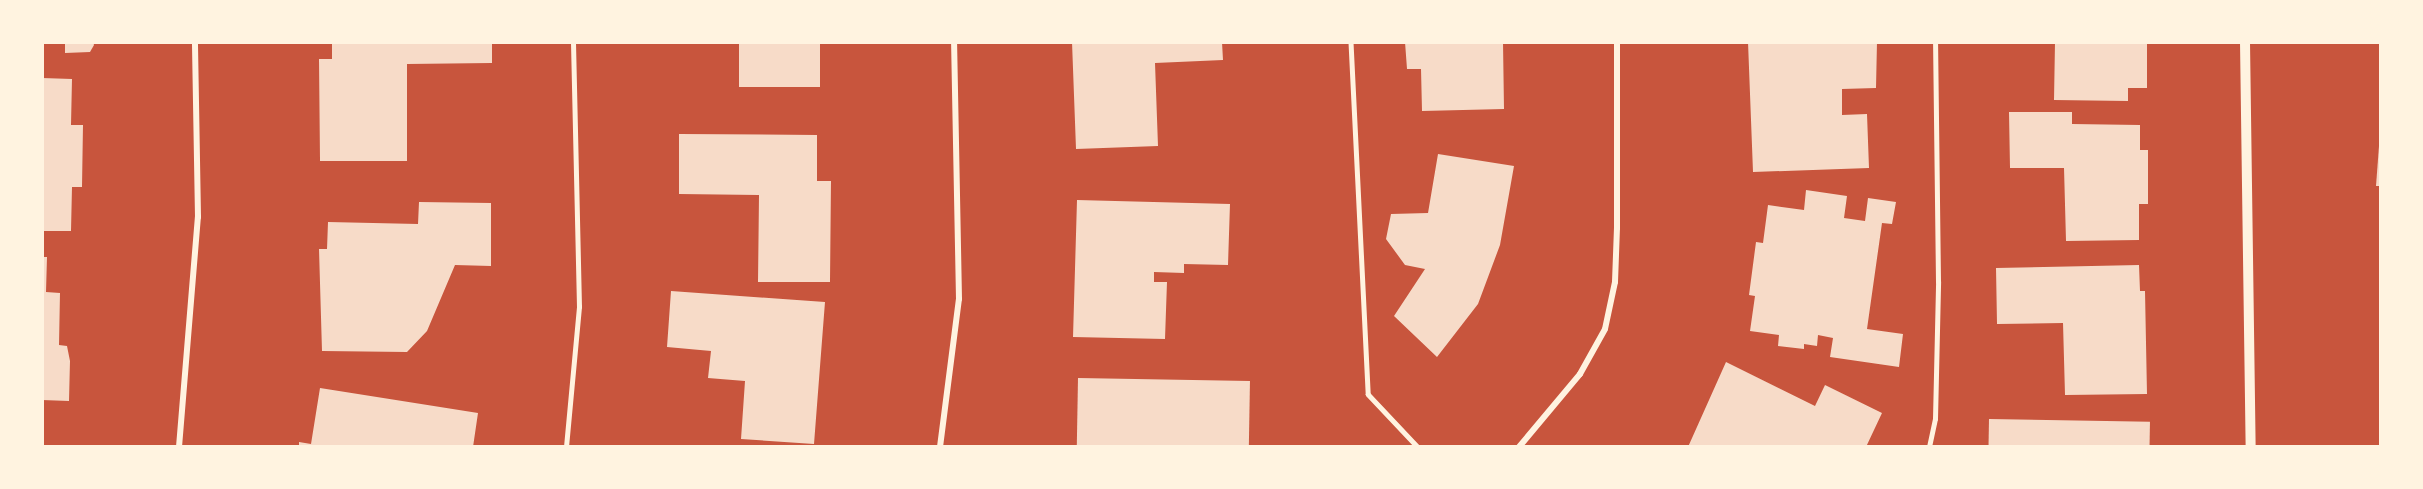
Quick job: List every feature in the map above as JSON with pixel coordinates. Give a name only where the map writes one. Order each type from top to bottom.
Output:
[{"type":"street","points":[[179,447],[198,217],[195,42]]},
{"type":"street","points":[[940,447],[959,299],[954,42]]},
{"type":"street","points":[[1519,447],[1580,374],[1605,329],[1615,282],[1617,42]]},
{"type":"street","points":[[2245,42],[2251,447]]},
{"type":"lane","points":[[566,447],[579,308],[573,42]]},
{"type":"lane","points":[[1351,42],[1368,394],[1418,447]]},
{"type":"lane","points":[[1929,447],[1935,419],[1937,294],[1935,42]]},
{"type":"building","points":[[65,42],[93,42],[94,45],[90,52],[65,53]]},
{"type":"building","points":[[332,42],[492,42],[492,63],[407,64],[407,161],[320,161],[319,59],[332,59]]},
{"type":"building","points":[[739,42],[820,42],[820,87],[739,87]]},
{"type":"building","points":[[1072,42],[1222,42],[1223,60],[1155,63],[1158,146],[1076,149]]},
{"type":"building","points":[[1405,42],[1503,42],[1504,109],[1422,111],[1421,69],[1407,69]]},
{"type":"building","points":[[1748,42],[1877,42],[1876,88],[1842,89],[1842,115],[1867,114],[1869,168],[1753,172]]},
{"type":"building","points":[[2055,42],[2147,42],[2147,88],[2128,88],[2128,101],[2054,100]]},
{"type":"building","points":[[42,78],[72,79],[71,125],[83,125],[82,187],[72,187],[71,231],[42,231]]},
{"type":"building","points":[[2009,112],[2072,112],[2072,124],[2140,125],[2140,150],[2148,150],[2148,204],[2139,204],[2139,240],[2066,241],[2064,168],[2010,168]]},
{"type":"building","points":[[679,134],[817,135],[817,181],[831,181],[830,282],[758,282],[759,195],[679,194]]},
{"type":"building","points":[[2379,146],[2381,146],[2381,186],[2376,186]]},
{"type":"building","points":[[1438,154],[1514,166],[1500,245],[1478,304],[1437,357],[1394,316],[1425,269],[1405,265],[1386,239],[1391,214],[1428,213]]},
{"type":"building","points":[[1806,190],[1847,196],[1844,218],[1865,221],[1868,198],[1896,202],[1892,224],[1882,223],[1867,329],[1903,334],[1899,367],[1830,357],[1833,338],[1818,335],[1817,346],[1804,344],[1804,349],[1778,346],[1779,335],[1750,331],[1755,296],[1749,295],[1756,242],[1763,243],[1768,205],[1804,210]]},
{"type":"building","points":[[1077,200],[1230,204],[1228,265],[1184,264],[1184,273],[1154,272],[1154,282],[1167,282],[1165,339],[1073,337]]},
{"type":"building","points":[[419,202],[491,203],[491,266],[455,265],[427,331],[407,352],[322,351],[319,249],[327,249],[328,222],[418,224]]},
{"type":"building","points":[[42,257],[47,257],[46,292],[60,293],[59,345],[67,346],[70,361],[69,401],[42,400]]},
{"type":"building","points":[[2139,265],[2140,291],[2145,291],[2147,394],[2065,395],[2063,323],[1997,324],[1996,268]]},
{"type":"building","points":[[671,291],[825,302],[814,444],[741,439],[745,381],[708,378],[711,351],[667,347]]},
{"type":"building","points":[[1726,362],[1815,406],[1825,385],[1882,413],[1866,447],[1688,447]]},
{"type":"building","points":[[1078,378],[1250,381],[1249,447],[1077,447]]},
{"type":"building","points":[[320,388],[478,413],[473,447],[299,447],[299,442],[311,444]]},
{"type":"building","points":[[1989,419],[2150,422],[2150,447],[1989,447]]}]
